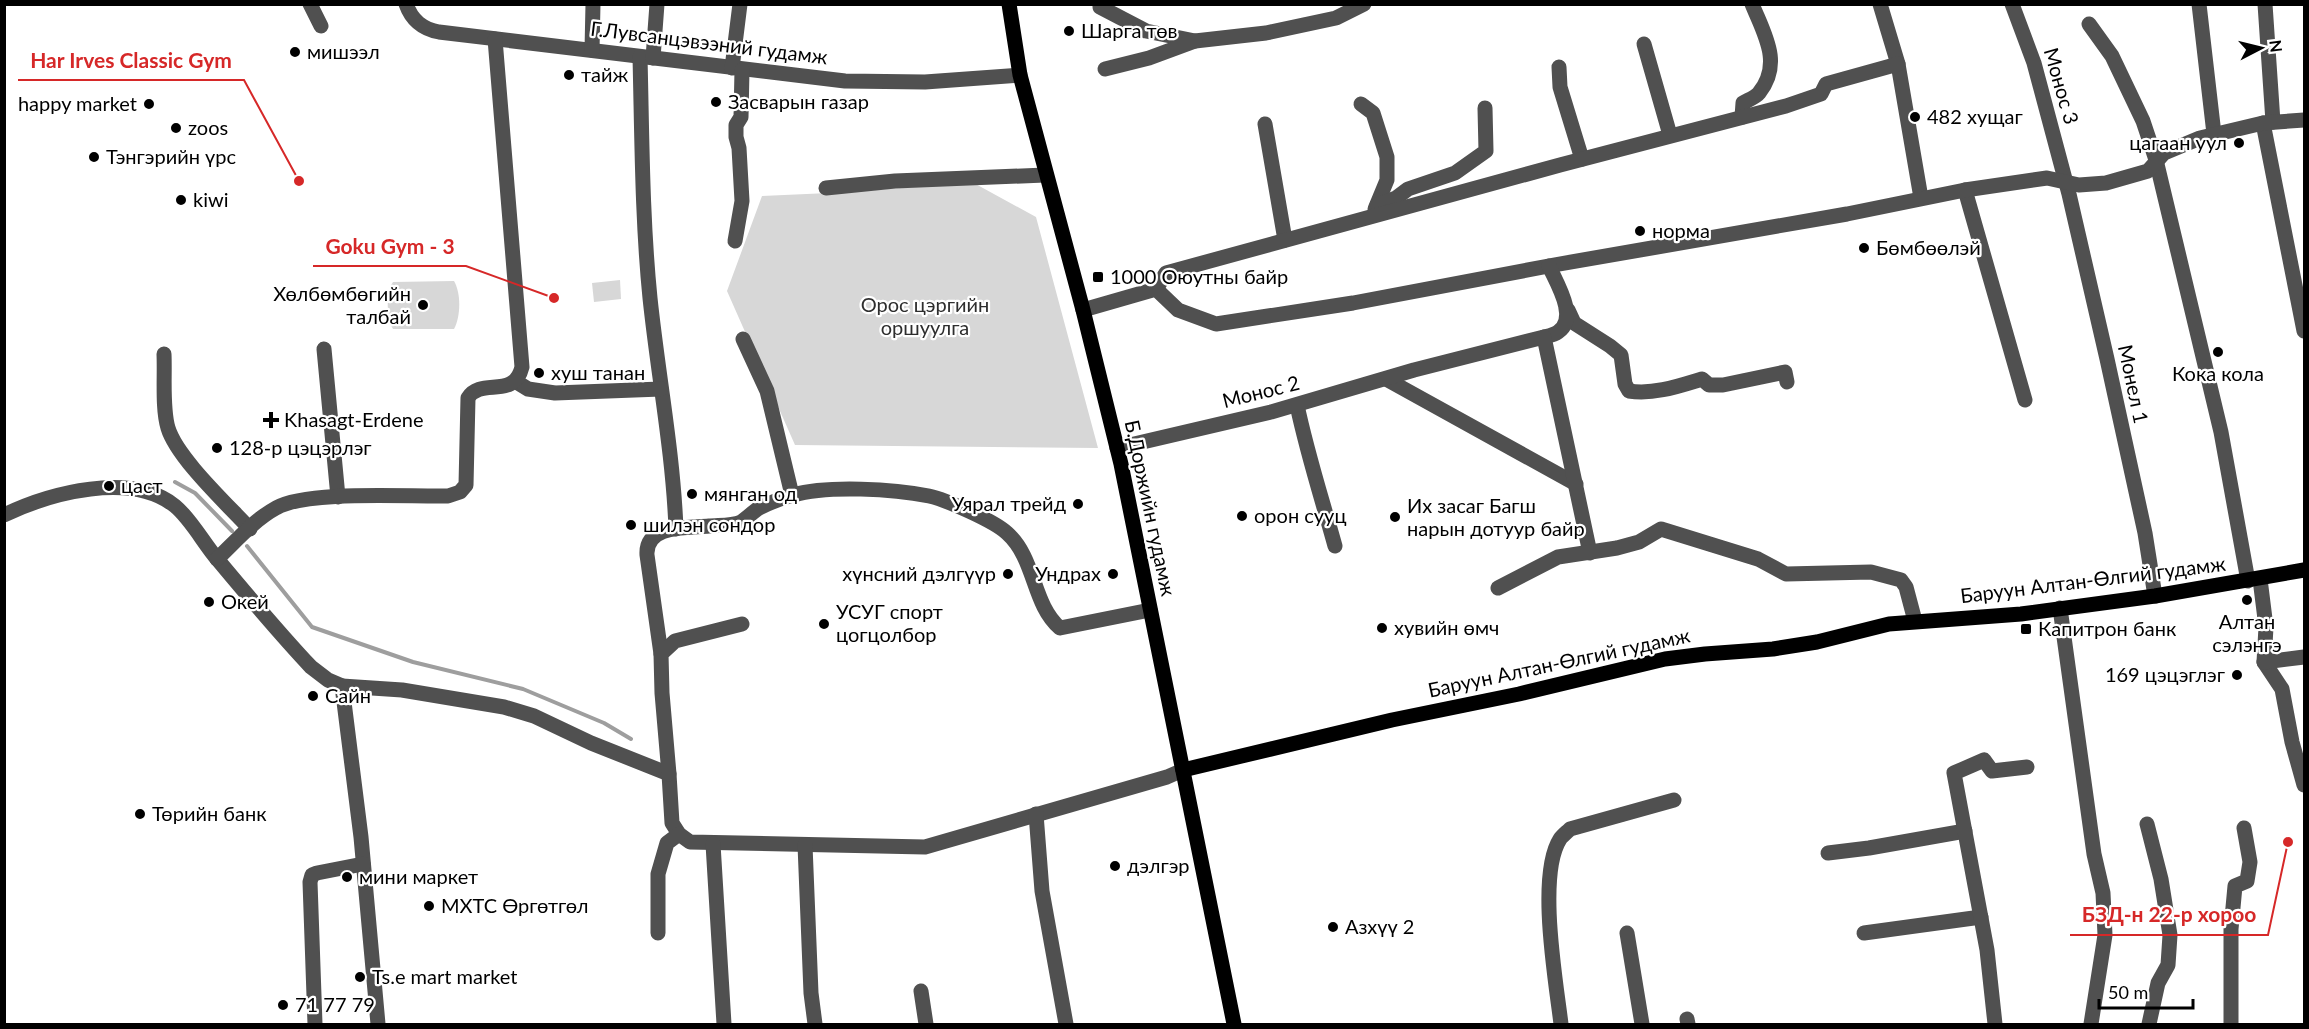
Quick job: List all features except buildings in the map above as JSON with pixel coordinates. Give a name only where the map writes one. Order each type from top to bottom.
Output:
[{"type":"main road","name":"Б.Доржийн гудамж","points":[[1009,4],[1020,75],[1083,310],[1117,448],[1234,1024]]},
{"type":"main road","name":"Баруун Алтан-Өлгий гудамж","points":[[1183,770],[1392,720],[1519,694],[1630,666],[1688,656],[1782,648],[1817,642],[1868,628],[1915,621],[2021,614],[2155,596],[2304,570]]},
{"type":"street","points":[[310,4],[321,26]]},
{"type":"street","name":"Г.Лувсанцэвээний гудамж","points":[[406,4],[415,20],[429,30],[737,69],[845,81],[925,82],[1020,75]]},
{"type":"street","points":[[592,50],[593,4]]},
{"type":"street","points":[[657,4],[646,58],[643,191],[650,296],[672,461],[676,529]]},
{"type":"street","points":[[735,241],[742,201],[736,125],[741,117],[737,69],[740,4]]},
{"type":"street","points":[[1100,4],[1100,7],[1146,31],[1195,41]]},
{"type":"street","points":[[1105,69],[1149,58],[1195,41],[1266,33],[1336,18],[1364,4]]},
{"type":"street","points":[[1742,117],[1743,103],[1759,94],[1771,68],[1771,51],[1752,4]]},
{"type":"street","points":[[1881,4],[1898,64],[1921,198]]},
{"type":"street","name":"Монос 3","points":[[2012,4],[2034,63],[2065,181]]},
{"type":"street","points":[[2199,4],[2214,134]]},
{"type":"street","points":[[2265,4],[2268,123],[2304,331]]},
{"type":"street","points":[[2088,24],[2112,56],[2143,121],[2156,160],[2266,627],[2264,662],[2283,689],[2292,742],[2304,786]]},
{"type":"street","points":[[217,559],[272,510],[284,504],[338,496],[445,496],[460,492],[467,479],[468,398],[476,390],[508,386],[515,381],[521,371],[523,361],[495,39]]},
{"type":"street","points":[[1644,44],[1670,135]]},
{"type":"street","points":[[1083,310],[1156,289],[1166,273],[1285,240],[1374,211],[1786,106],[1821,94],[1826,84],[1898,64]]},
{"type":"street","points":[[1559,67],[1560,87],[1582,159]]},
{"type":"street","points":[[1361,104],[1373,112],[1387,158],[1387,180],[1374,211]]},
{"type":"street","points":[[1374,211],[1408,189],[1455,172],[1486,152],[1485,108]]},
{"type":"street","points":[[1156,289],[1178,310],[1216,324],[1353,303],[1847,214],[1965,190],[2047,178],[2079,185],[2106,183],[2148,171],[2156,160],[2179,146],[2214,134],[2268,123],[2304,120]]},
{"type":"street","points":[[1265,124],[1285,240]]},
{"type":"street","points":[[826,188],[895,181],[1045,175]]},
{"type":"street","name":"Монел 1","points":[[2065,181],[2108,359],[2145,533],[2155,596]]},
{"type":"street","points":[[1965,190],[2025,400]]},
{"type":"street","points":[[1549,266],[1574,323],[1621,355],[1625,384],[1629,391],[1639,393],[1670,388],[1702,379],[1709,385],[1723,386],[1785,372],[1787,381]]},
{"type":"street","points":[[1568,310],[1564,325],[1558,332],[1544,337],[1590,553]]},
{"type":"street","name":"Монос 2","points":[[1117,448],[1297,405],[1414,370],[1544,337]]},
{"type":"street","points":[[743,339],[767,391],[792,495]]},
{"type":"street","points":[[324,349],[338,496]]},
{"type":"street","points":[[164,354],[167,420],[172,438],[184,456],[250,529]]},
{"type":"street","points":[[1386,379],[1576,484]]},
{"type":"street","points":[[515,381],[528,389],[555,393],[661,389]]},
{"type":"street","points":[[1297,405],[1305,443],[1335,546]]},
{"type":"street","points":[[4,515],[42,500],[68,493],[110,488],[144,491],[160,497],[176,507],[217,559],[311,667],[328,680],[342,686],[402,690],[504,707],[534,716],[591,743],[669,774]]},
{"type":"street","points":[[1150,610],[1060,628],[1050,619],[1024,554],[1007,533],[989,521],[931,496],[870,489],[807,492],[761,507],[740,522],[676,529],[655,535],[647,547],[661,654],[672,823],[679,834],[690,842],[925,847],[1167,777],[1183,770]]},
{"type":"street","points":[[1498,588],[1558,557],[1590,553],[1639,542],[1661,529],[1758,559],[1786,574],[1871,572],[1901,580],[1906,587],[1915,621]]},
{"type":"street","points":[[2060,608],[2094,854],[2103,893],[2105,935],[2091,1024]]},
{"type":"street","points":[[661,654],[675,641],[742,624]]},
{"type":"street","points":[[2264,662],[2304,657]]},
{"type":"street","points":[[342,686],[363,864],[378,1024]]},
{"type":"street","points":[[1995,1024],[1987,950],[1954,773],[1984,760],[1992,771],[2027,767]]},
{"type":"street","points":[[1561,1024],[1548,911],[1553,856],[1560,839],[1570,829],[1674,800]]},
{"type":"street","points":[[1036,814],[1042,891],[1066,1024]]},
{"type":"street","points":[[2148,824],[2162,879],[2170,934],[2168,964],[2158,983],[2150,1024]]},
{"type":"street","points":[[2231,1024],[2231,929],[2235,886],[2247,881],[2250,862],[2244,828]]},
{"type":"street","points":[[1828,853],[1965,831]]},
{"type":"street","points":[[658,933],[658,874],[667,843],[679,834]]},
{"type":"street","points":[[713,844],[724,1024]]},
{"type":"street","points":[[805,845],[814,1024]]},
{"type":"street","points":[[315,1024],[310,882],[312,875],[363,864]]},
{"type":"street","points":[[1864,933],[1980,917]]},
{"type":"street","points":[[1627,933],[1642,1024]]},
{"type":"street","points":[[921,991],[926,1024]]},
{"type":"green space","name":"Орос цэргийн оршуулга","points":[[972,182],[1036,217],[1098,448],[795,445],[727,291],[762,196],[851,192]]},
{"type":"green space","points":[[620,280],[621,299],[594,302],[592,283]]},
{"type":"green space","name":"Хөлбөмбөгийн талбай","points":[[454,281],[459,305],[454,329],[393,329],[388,305],[393,282]]},
{"type":"waterway","points":[[175,482],[195,493],[232,531]]},
{"type":"waterway","points":[[247,546],[312,627],[413,662],[523,689],[604,723],[631,739]]},
{"type":"place","name":"Шарга төв","points":[[1069,31]]},
{"type":"place","name":"мишээл","points":[[295,52]]},
{"type":"place","name":"тайж","points":[[569,75]]},
{"type":"place","name":"Засварын газар","points":[[716,102]]},
{"type":"place","name":"happy market","points":[[149,104]]},
{"type":"place","name":"482 хущаг","points":[[1915,117]]},
{"type":"place","name":"zoos","points":[[176,128]]},
{"type":"place","name":"цагаан уул","points":[[2239,143]]},
{"type":"place","name":"Тэнгэрийн үрс","points":[[94,157]]},
{"type":"place","name":"Har Irves Classic Gym","points":[[299,181]]},
{"type":"place","name":"kiwi","points":[[181,200]]},
{"type":"place","name":"норма","points":[[1640,231]]},
{"type":"place","name":"Бөмбөөлэй","points":[[1864,248]]},
{"type":"place","name":"1000 Оюутны байр","points":[[1098,277]]},
{"type":"place","name":"Goku Gym - 3","points":[[554,298]]},
{"type":"place","name":"Хөлбөмбөгийн талбай","points":[[423,305]]},
{"type":"place","name":"Кока кола","points":[[2218,352]]},
{"type":"place","name":"хуш танан","points":[[539,373]]},
{"type":"place","name":"Khasagt-Erdene","points":[[271,420]]},
{"type":"place","name":"128-р цэцэрлэг","points":[[217,448]]},
{"type":"place","name":"цаст","points":[[109,486]]},
{"type":"place","name":"мянган од","points":[[692,494]]},
{"type":"place","name":"Уярал трейд","points":[[1078,504]]},
{"type":"place","name":"орон сууц","points":[[1242,516]]},
{"type":"place","name":"Их засаг Багш нарын дотуур байр","points":[[1395,517]]},
{"type":"place","name":"шилэн сондор","points":[[631,525]]},
{"type":"place","name":"хүнсний дэлгүүр","points":[[1008,574]]},
{"type":"place","name":"Ундрах","points":[[1113,574]]},
{"type":"place","name":"Алтан сэлэнгэ","points":[[2247,600]]},
{"type":"place","name":"Окей","points":[[209,602]]},
{"type":"place","name":"УСУГ спорт цогцолбор","points":[[824,624]]},
{"type":"place","name":"хувийн өмч","points":[[1382,628]]},
{"type":"place","name":"Капитрон банк","points":[[2026,629]]},
{"type":"place","name":"169 цэцэглэг","points":[[2237,675]]},
{"type":"place","name":"Сайн","points":[[313,696]]},
{"type":"place","name":"Төрийн банк","points":[[140,814]]},
{"type":"place","name":"БЗД-н 22-р хороо","points":[[2288,842]]},
{"type":"place","name":"дэлгэр","points":[[1115,866]]},
{"type":"place","name":"мини маркет","points":[[347,877]]},
{"type":"place","name":"МХТС Өргөтгөл","points":[[429,906]]},
{"type":"place","name":"Азхүү 2","points":[[1333,927]]},
{"type":"place","name":"Ts.e mart market","points":[[360,977]]},
{"type":"place","name":"71 77 79","points":[[283,1005]]}]
